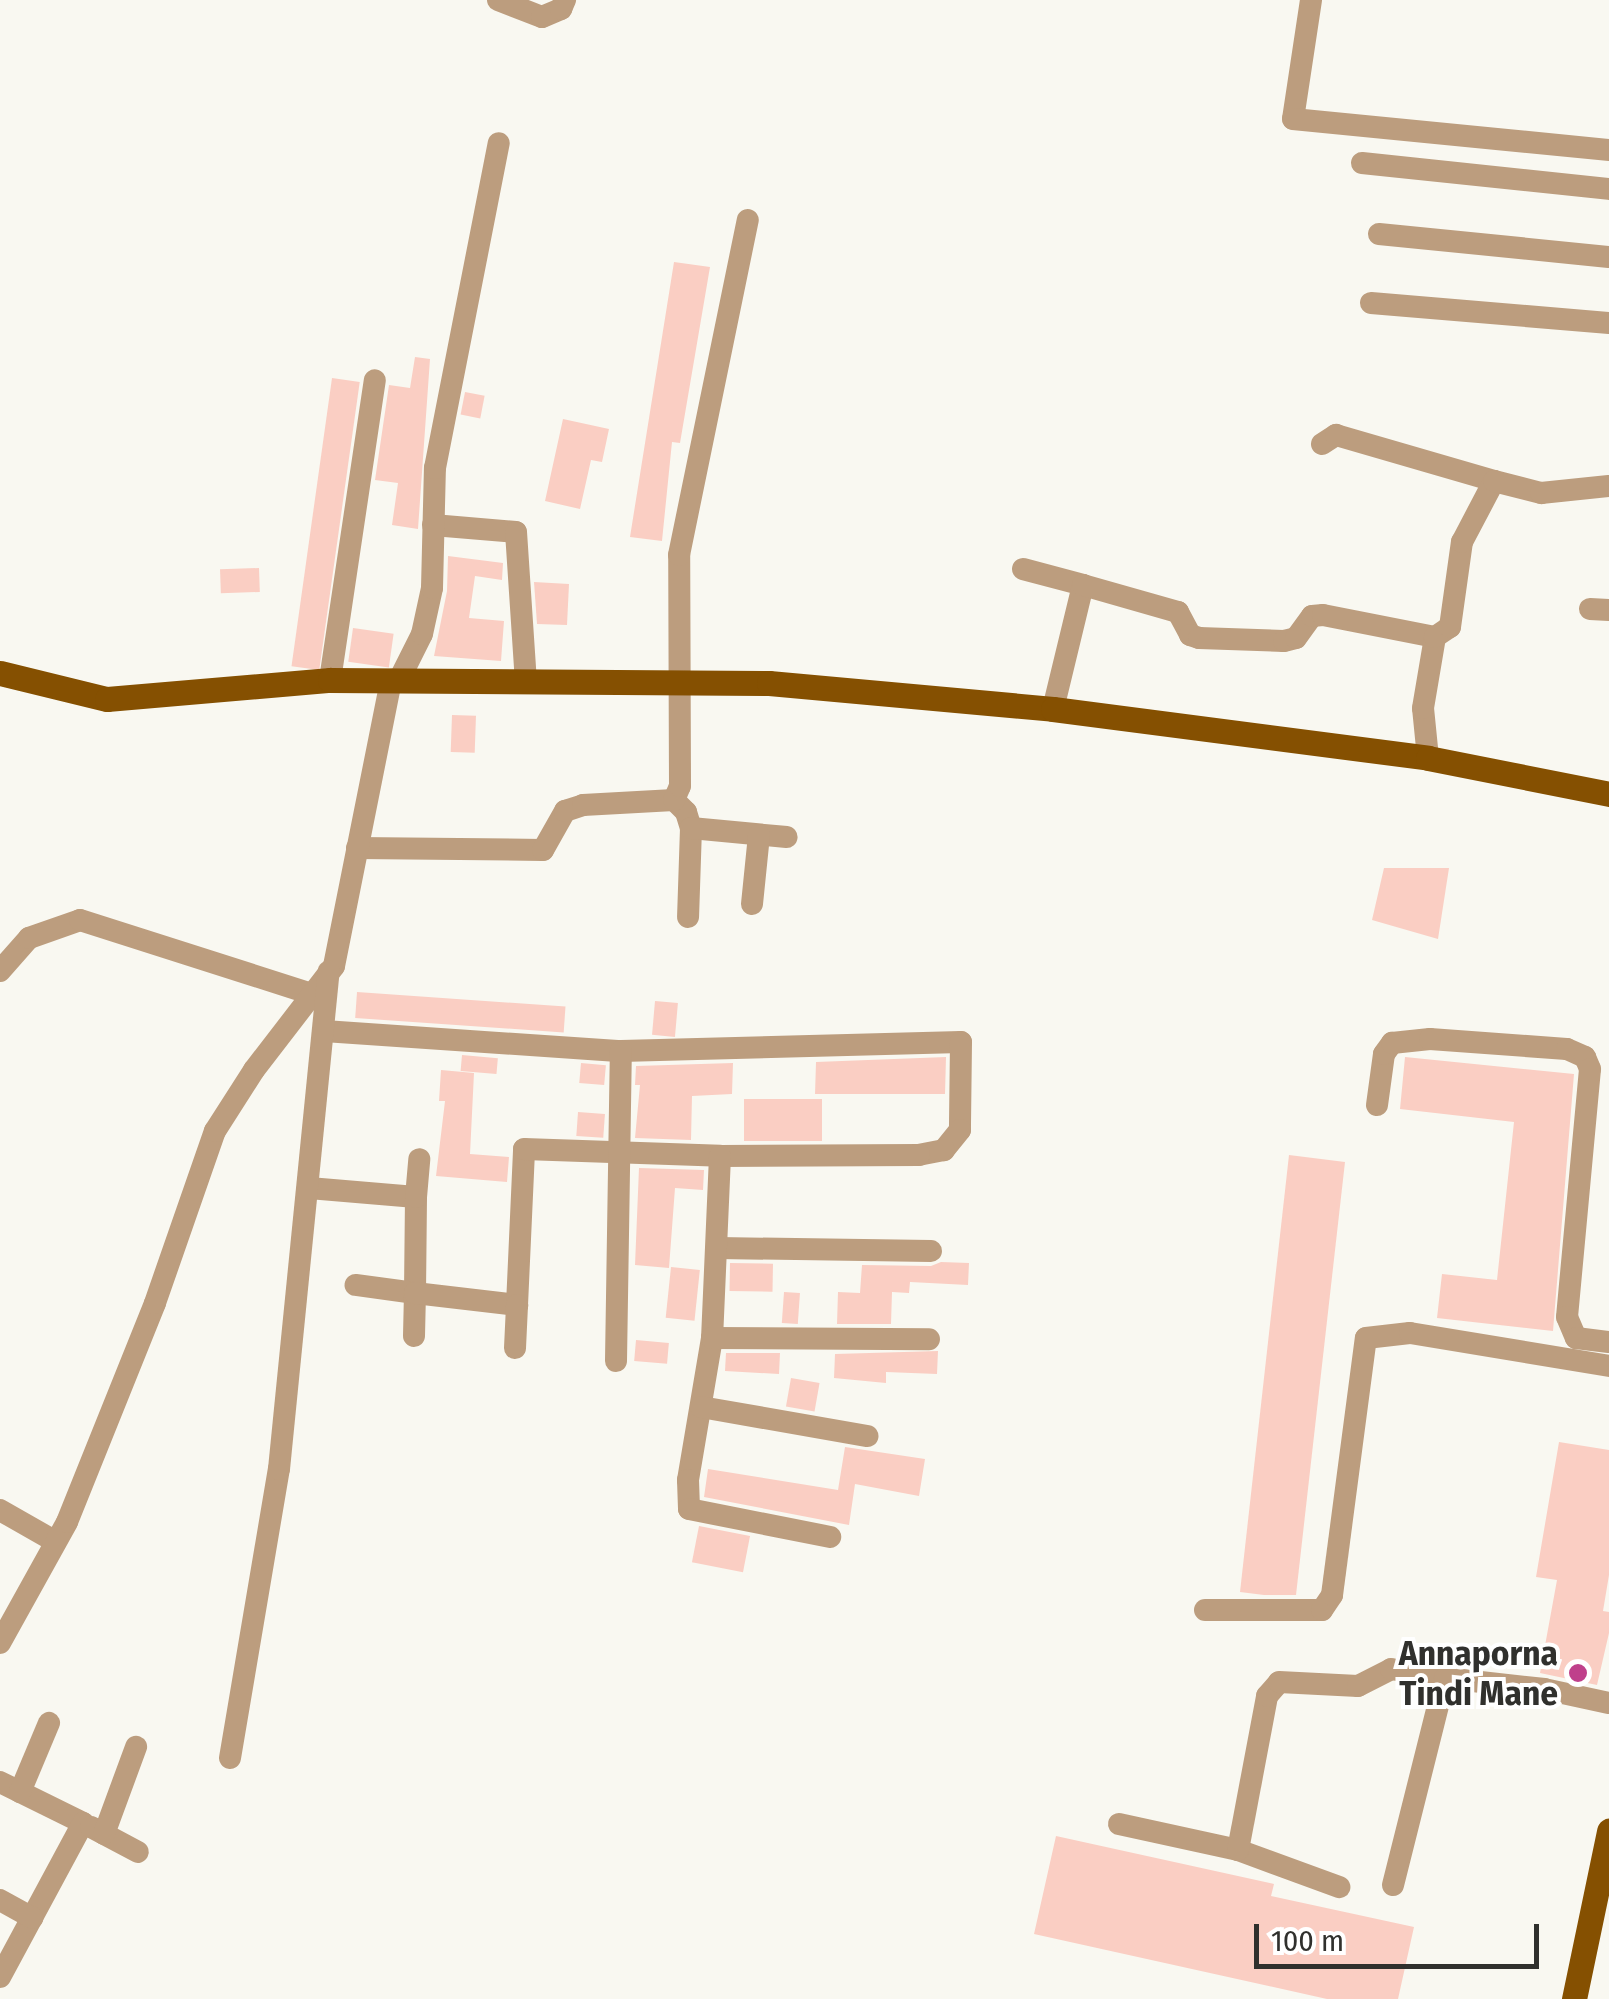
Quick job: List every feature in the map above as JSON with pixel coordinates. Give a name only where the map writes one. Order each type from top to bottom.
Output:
[{"type":"main road","points":[[0,673],[107,699],[330,680],[769,683],[1053,710],[1428,758],[1609,794]]},
{"type":"main road","points":[[1574,1999],[1609,1831]]},
{"type":"street","points":[[498,0],[542,17],[560,9],[565,0]]},
{"type":"street","points":[[1310,0],[1293,118],[1609,150]]},
{"type":"street","points":[[230,1758],[279,1469],[330,972],[395,680],[422,634],[432,588],[435,468],[499,143]]},
{"type":"street","points":[[1362,163],[1609,189]]},
{"type":"street","points":[[674,800],[680,786],[679,555],[748,220]]},
{"type":"street","points":[[1378,234],[1609,257]]},
{"type":"street","points":[[1371,302],[1609,323]]},
{"type":"street","points":[[330,680],[375,380]]},
{"type":"street","points":[[1322,444],[1336,435],[1542,493],[1609,486]]},
{"type":"street","points":[[1428,758],[1423,708],[1435,637],[1450,626],[1462,542],[1494,481]]},
{"type":"street","points":[[434,525],[516,532],[526,681]]},
{"type":"street","points":[[1023,569],[1178,612],[1190,636],[1199,638],[1284,641],[1296,638],[1312,616],[1323,615],[1435,637]]},
{"type":"street","points":[[1053,710],[1082,585]]},
{"type":"street","points":[[357,848],[543,850],[565,812],[584,805],[674,800],[686,812],[691,828],[688,917]]},
{"type":"street","points":[[691,828],[787,837]]},
{"type":"street","points":[[752,904],[760,835]]},
{"type":"street","points":[[0,971],[29,938],[80,920],[312,994]]},
{"type":"street","points":[[0,1643],[56,1542],[155,1303],[216,1131],[254,1070],[330,972]]},
{"type":"street","points":[[324,1031],[621,1050],[961,1042],[960,1130],[944,1150],[919,1155],[720,1156],[524,1149],[516,1348]]},
{"type":"street","points":[[1376,1105],[1384,1054],[1392,1043],[1405,1040],[1566,1049],[1585,1057],[1590,1068],[1568,1317],[1576,1338],[1609,1342]]},
{"type":"street","points":[[616,1361],[621,1050]]},
{"type":"street","points":[[720,1156],[712,1338],[688,1480],[689,1509],[830,1537]]},
{"type":"street","points":[[414,1336],[419,1159]]},
{"type":"street","points":[[310,1188],[416,1197]]},
{"type":"street","points":[[718,1248],[931,1251]]},
{"type":"street","points":[[356,1285],[516,1305]]},
{"type":"street","points":[[1205,1610],[1322,1610],[1332,1595],[1366,1338],[1410,1332],[1609,1366]]},
{"type":"street","points":[[712,1338],[930,1339]]},
{"type":"street","points":[[701,1407],[867,1436]]},
{"type":"street","points":[[0,1510],[56,1542]]},
{"type":"street","points":[[1238,1850],[1268,1696],[1279,1682],[1358,1686],[1391,1669],[1544,1689],[1609,1703]]},
{"type":"street","points":[[1393,1885],[1445,1678]]},
{"type":"street","points":[[48,1723],[10,1787],[138,1852]]},
{"type":"street","points":[[0,1976],[32,1918],[94,1828],[136,1747]]},
{"type":"street","points":[[1119,1824],[1238,1850],[1339,1887]]},
{"type":"street","points":[[0,1900],[32,1918]]},
{"type":"building","points":[[674,262],[710,267],[680,443],[672,442],[662,541],[630,537]]},
{"type":"building","points":[[415,357],[430,359],[418,529],[392,525],[398,483],[375,480],[389,385],[410,388]]},
{"type":"building","points":[[332,378],[360,382],[319,670],[292,666]]},
{"type":"building","points":[[465,392],[485,396],[480,418],[461,415]]},
{"type":"building","points":[[563,419],[609,429],[602,462],[591,460],[580,509],[545,501]]},
{"type":"building","points":[[448,556],[503,563],[502,580],[475,576],[469,618],[504,621],[501,661],[434,656],[447,591]]},
{"type":"building","points":[[259,568],[260,592],[221,593],[220,569]]},
{"type":"building","points":[[534,582],[569,584],[567,625],[537,624]]},
{"type":"building","points":[[353,628],[394,634],[389,667],[348,662]]},
{"type":"building","points":[[452,715],[476,716],[475,753],[451,752]]},
{"type":"building","points":[[1384,868],[1449,868],[1438,939],[1372,920]]},
{"type":"building","points":[[357,992],[565,1007],[564,1033],[355,1018]]},
{"type":"building","points":[[655,1001],[678,1003],[675,1037],[652,1035]]},
{"type":"building","points":[[462,1055],[498,1058],[496,1074],[461,1071]]},
{"type":"building","points":[[946,1057],[945,1094],[815,1094],[816,1062]]},
{"type":"building","points":[[1405,1057],[1574,1074],[1553,1331],[1437,1318],[1442,1274],[1497,1280],[1514,1122],[1400,1109]]},
{"type":"building","points":[[581,1063],[606,1065],[604,1085],[579,1083]]},
{"type":"building","points":[[733,1063],[732,1094],[692,1096],[691,1140],[635,1138],[640,1085],[635,1085],[636,1066]]},
{"type":"building","points":[[441,1070],[474,1073],[470,1154],[509,1157],[507,1182],[436,1176],[445,1101],[439,1101]]},
{"type":"building","points":[[744,1099],[822,1099],[822,1141],[744,1141]]},
{"type":"building","points":[[578,1112],[605,1114],[603,1138],[576,1136]]},
{"type":"building","points":[[1289,1155],[1345,1162],[1296,1595],[1264,1595],[1240,1592]]},
{"type":"building","points":[[639,1168],[704,1170],[703,1190],[675,1188],[669,1268],[635,1265]]},
{"type":"building","points":[[941,1262],[969,1263],[968,1285],[910,1282],[909,1293],[892,1292],[891,1324],[837,1324],[838,1292],[860,1293],[862,1265],[931,1266]]},
{"type":"building","points":[[730,1263],[773,1264],[773,1292],[730,1291]]},
{"type":"building","points":[[671,1267],[700,1270],[695,1321],[666,1318]]},
{"type":"building","points":[[784,1292],[800,1293],[798,1324],[782,1323]]},
{"type":"building","points":[[636,1340],[669,1343],[667,1364],[634,1361]]},
{"type":"building","points":[[938,1351],[937,1374],[886,1372],[886,1383],[834,1378],[835,1354]]},
{"type":"building","points":[[726,1353],[780,1353],[779,1374],[725,1371]]},
{"type":"building","points":[[791,1378],[820,1383],[815,1412],[786,1407]]},
{"type":"building","points":[[1559,1442],[1609,1450],[1609,1575],[1603,1611],[1609,1612],[1609,1633],[1597,1685],[1540,1673],[1557,1580],[1536,1577]]},
{"type":"building","points":[[845,1447],[925,1459],[919,1496],[855,1484],[849,1525],[704,1497],[708,1469],[838,1490]]},
{"type":"building","points":[[699,1526],[750,1536],[743,1572],[692,1562]]},
{"type":"building","points":[[1056,1836],[1274,1884],[1271,1896],[1414,1927],[1398,1999],[1327,1999],[1034,1934]]},
{"type":"place","name":"Annaporna Tindi Mane","points":[[1578,1673]]}]
